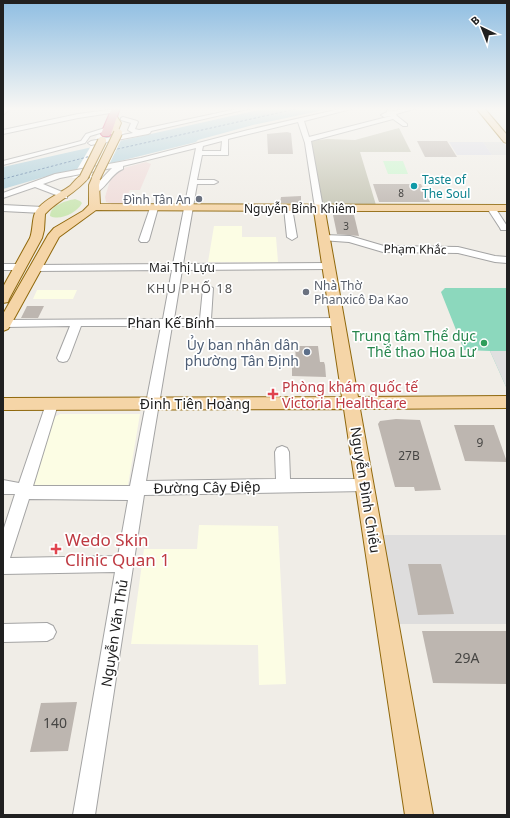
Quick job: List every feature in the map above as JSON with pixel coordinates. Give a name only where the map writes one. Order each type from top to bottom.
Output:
[{"type":"main road","points":[[87,201],[80,186],[87,178],[103,146]]},
{"type":"main road","points":[[4,324],[50,239],[87,201],[95,200],[87,178]]},
{"type":"main road","points":[[3,299],[38,234],[39,216],[43,210],[87,178]]},
{"type":"main road","name":"Nguyễn Bỉnh Khiêm","points":[[87,201],[154,208],[507,208]]},
{"type":"main road","name":"Nguyễn Đình Chiểu","points":[[319,208],[419,815]]},
{"type":"main road","name":"Đinh Tiên Hoàng","points":[[3,404],[507,402]]},
{"type":"street","points":[[3,163],[70,146]]},
{"type":"street","points":[[57,150],[77,146]]},
{"type":"street","points":[[93,192],[101,187],[112,170],[141,160],[192,146]]},
{"type":"street","name":"Nguyễn Văn Thủ","points":[[84,815],[137,490],[179,267],[200,146]]},
{"type":"street","points":[[199,153],[225,153],[225,146]]},
{"type":"street","name":"Nguyễn Đình Chiểu","points":[[308,146],[319,208]]},
{"type":"street","points":[[3,196],[37,185],[58,176],[141,160]]},
{"type":"street","points":[[193,182],[214,182]]},
{"type":"street","points":[[37,185],[47,187],[55,193],[64,196]]},
{"type":"street","points":[[3,208],[43,210]]},
{"type":"street","points":[[144,240],[154,208]]},
{"type":"street","points":[[288,208],[292,237]]},
{"type":"street","points":[[491,208],[504,228]]},
{"type":"street","name":"Phạm Khắc","points":[[324,238],[350,239],[383,249],[458,250],[495,259],[507,260]]},
{"type":"street","name":"Mai Thị Lựu","points":[[35,268],[329,266]]},
{"type":"street","points":[[3,267],[21,267]]},
{"type":"street","points":[[205,322],[208,288]]},
{"type":"street","name":"Phan Kế Bính","points":[[4,324],[338,322]]},
{"type":"street","points":[[63,358],[77,323]]},
{"type":"street","points":[[3,555],[52,404]]},
{"type":"street","points":[[282,452],[283,486]]},
{"type":"street","name":"Đường Cây Điệp","points":[[3,487],[12,487],[32,493],[129,493],[147,487],[365,485]]},
{"type":"street","points":[[3,566],[125,564]]},
{"type":"street","points":[[3,633],[47,632]]},
{"type":"shaded area","points":[[311,146],[408,146],[411,152],[360,152],[376,205],[329,205],[322,202]]},
{"type":"shaded area","points":[[452,146],[486,146],[492,155],[457,155]]},
{"type":"shaded area","points":[[486,146],[507,147],[507,155],[492,155]]},
{"type":"shaded area","points":[[146,162],[151,164],[140,190],[130,190],[123,204],[106,202],[105,197],[113,171]]},
{"type":"shaded area","points":[[214,226],[242,226],[242,237],[276,237],[278,262],[208,262]]},
{"type":"shaded area","points":[[37,290],[77,290],[73,299],[33,299]]},
{"type":"shaded area","points":[[490,351],[507,351],[507,389]]},
{"type":"shaded area","points":[[60,414],[140,414],[127,491],[33,491],[29,486],[53,418]]},
{"type":"shaded area","points":[[199,525],[278,526],[286,684],[259,685],[258,645],[131,644],[144,549],[197,549]]},
{"type":"shaded area","points":[[382,535],[507,535],[507,624],[398,624]]},
{"type":"green space","points":[[383,161],[403,161],[408,174],[388,174]]},
{"type":"green space","points":[[75,199],[82,203],[80,207],[72,213],[63,217],[50,216],[51,212],[56,206],[63,202]]},
{"type":"green space","name":"Trung tâm Thể dục Thể thao Hoa Lư","points":[[445,288],[507,288],[507,389],[490,351],[464,350],[441,292]]},
{"type":"water","points":[[96,146],[179,146],[112,163],[44,177],[3,189],[3,167]]},
{"type":"pier","points":[[91,146],[118,146],[103,177],[72,178]]},
{"type":"building","points":[[268,146],[292,146],[293,154],[268,154]]},
{"type":"building","points":[[420,146],[450,146],[457,157],[425,157]]},
{"type":"building","points":[[373,184],[421,184],[430,202],[379,202]]},
{"type":"building","points":[[301,196],[301,203],[280,203],[281,197]]},
{"type":"building","points":[[333,215],[354,215],[359,236],[337,234]]},
{"type":"building","points":[[27,306],[44,306],[38,318],[21,318]]},
{"type":"building","points":[[295,346],[318,346],[320,362],[324,362],[326,377],[292,376],[292,362],[296,362]]},
{"type":"building","points":[[396,419],[420,420],[441,490],[415,491],[414,487],[395,487],[378,424],[380,421]]},
{"type":"building","points":[[454,425],[494,425],[507,462],[465,461]]},
{"type":"building","points":[[408,564],[441,564],[454,614],[418,615]]},
{"type":"building","points":[[422,631],[507,631],[507,684],[433,683]]},
{"type":"building","points":[[77,702],[68,751],[30,752],[41,703]]},
{"type":"ferry route","points":[[113,150],[130,146]]},
{"type":"ferry route","points":[[3,179],[91,156]]},
{"type":"place","name":"Taste of The Soul","points":[[414,186]]},
{"type":"place","name":"Đình Tân An","points":[[199,199]]},
{"type":"place","name":"Nhà Thờ Phanxicô Đa Kao","points":[[306,292]]},
{"type":"place","name":"Trung tâm Thể dục Thể thao Hoa Lư","points":[[484,343]]},
{"type":"place","name":"Ủy ban nhân dân phường Tân Định","points":[[307,352]]},
{"type":"place","name":"Phòng khám quốc tế Victoria Healthcare","points":[[273,394]]},
{"type":"place","name":"Wedo Skin Clinic Quan 1","points":[[56,549]]},
{"type":"district","name":"KHU PHỐ 18","points":[[190,288]]}]
